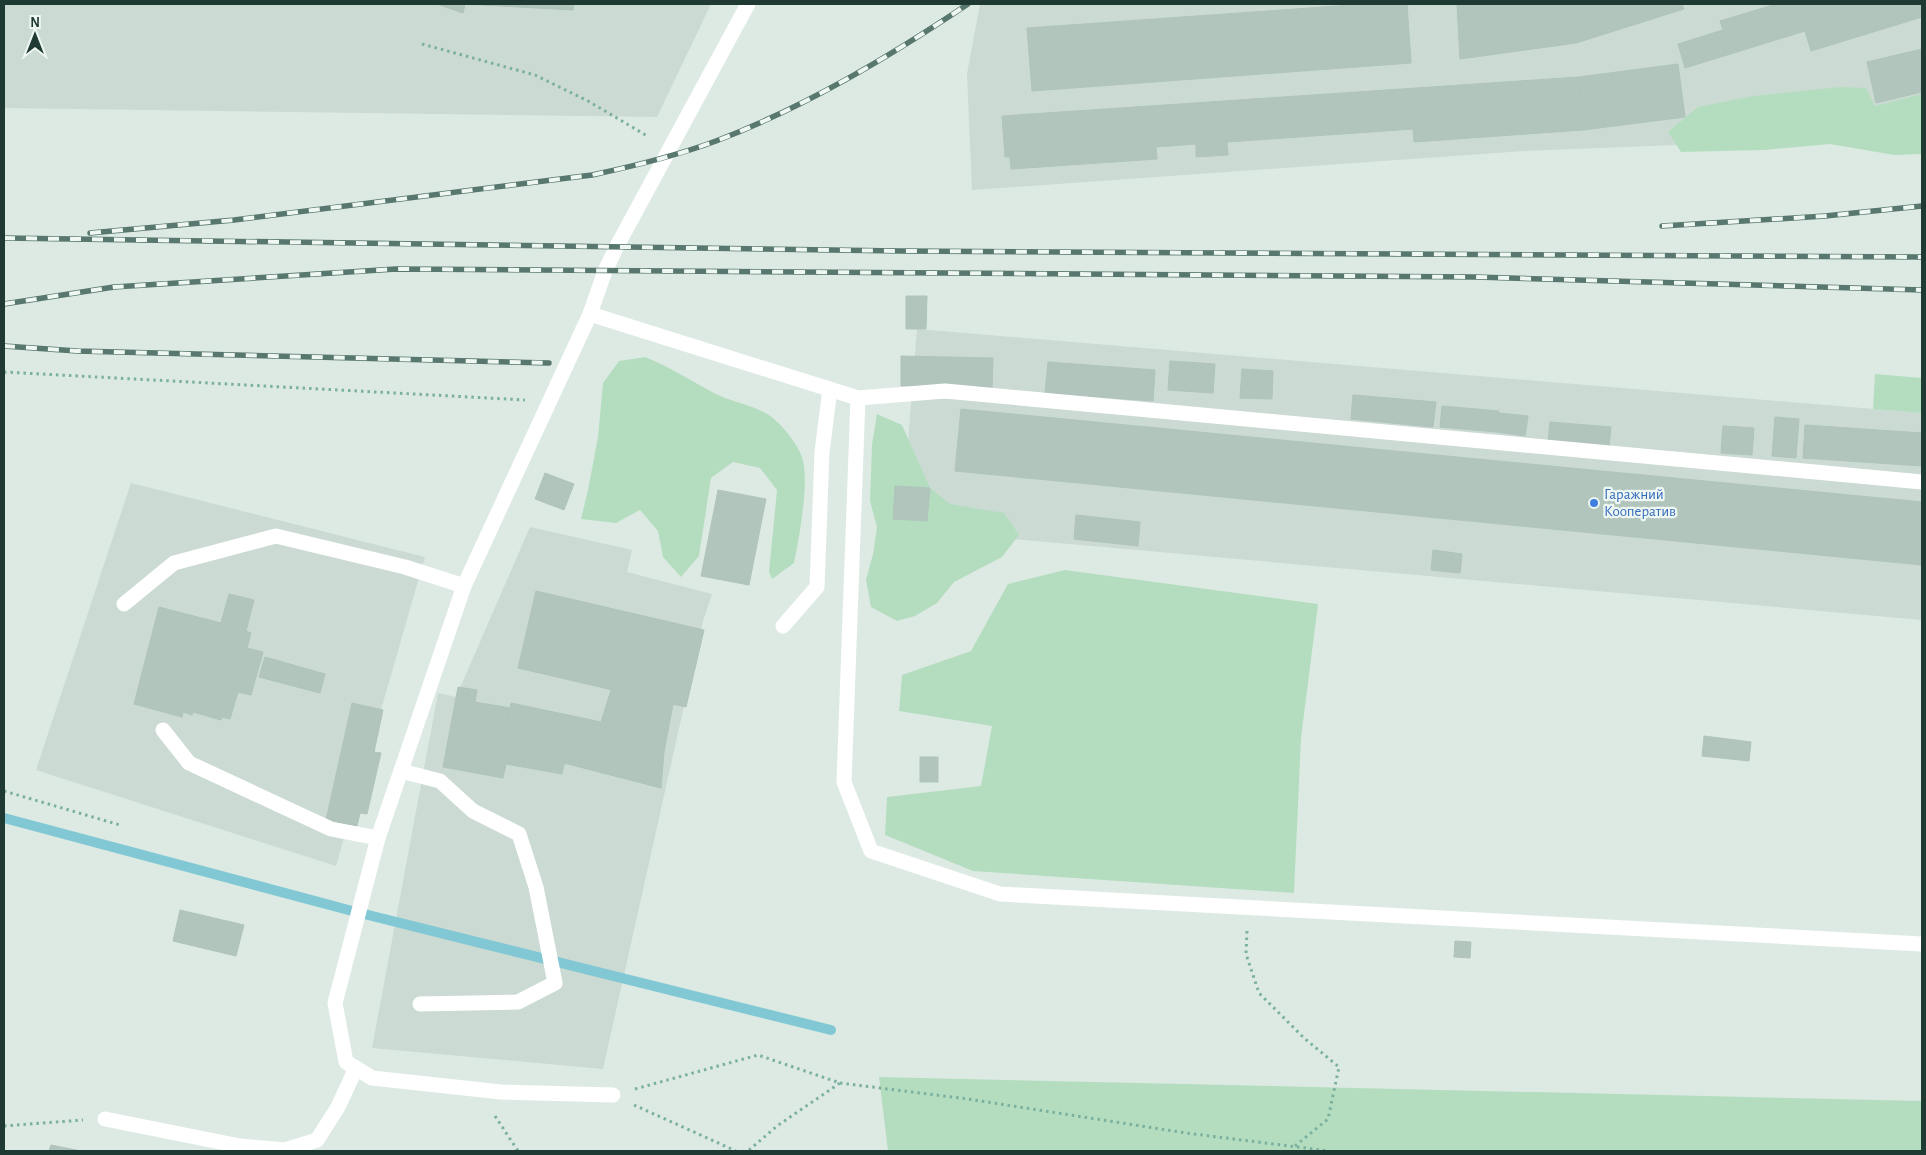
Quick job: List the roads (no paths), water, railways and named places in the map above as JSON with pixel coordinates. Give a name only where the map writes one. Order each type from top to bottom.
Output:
[{"type":"street","points":[[613,1095],[486,1090],[372,1078],[346,1062],[335,1003],[378,838],[464,586],[590,314],[609,262],[748,4]]},
{"type":"street","points":[[590,314],[858,398],[945,391],[1922,482]]},
{"type":"street","points":[[783,626],[817,587],[822,452],[830,389]]},
{"type":"street","points":[[858,398],[844,782],[871,851],[1000,894],[1922,944]]},
{"type":"street","points":[[124,604],[174,563],[276,536],[405,567],[464,586]]},
{"type":"street","points":[[164,730],[189,763],[332,829],[378,838]]},
{"type":"street","points":[[401,771],[440,782],[473,811],[519,834],[536,887],[554,983],[518,1002],[420,1004]]},
{"type":"street","points":[[105,1119],[240,1146],[285,1150],[317,1140],[338,1107],[356,1068]]},
{"type":"waterway","points":[[4,818],[356,912],[831,1030]]},
{"type":"railway","points":[[90,233],[234,220],[592,175],[655,160],[716,141],[782,113],[877,62],[968,4]]},
{"type":"railway","points":[[1662,226],[1825,216],[1922,206]]},
{"type":"railway","points":[[4,238],[901,251],[1922,257]]},
{"type":"railway","points":[[4,304],[114,287],[396,269],[1475,277],[1922,290]]},
{"type":"railway","points":[[4,346],[77,351],[549,363]]},
{"type":"place","name":"Гаражний Кооператив","points":[[1594,503]]}]
